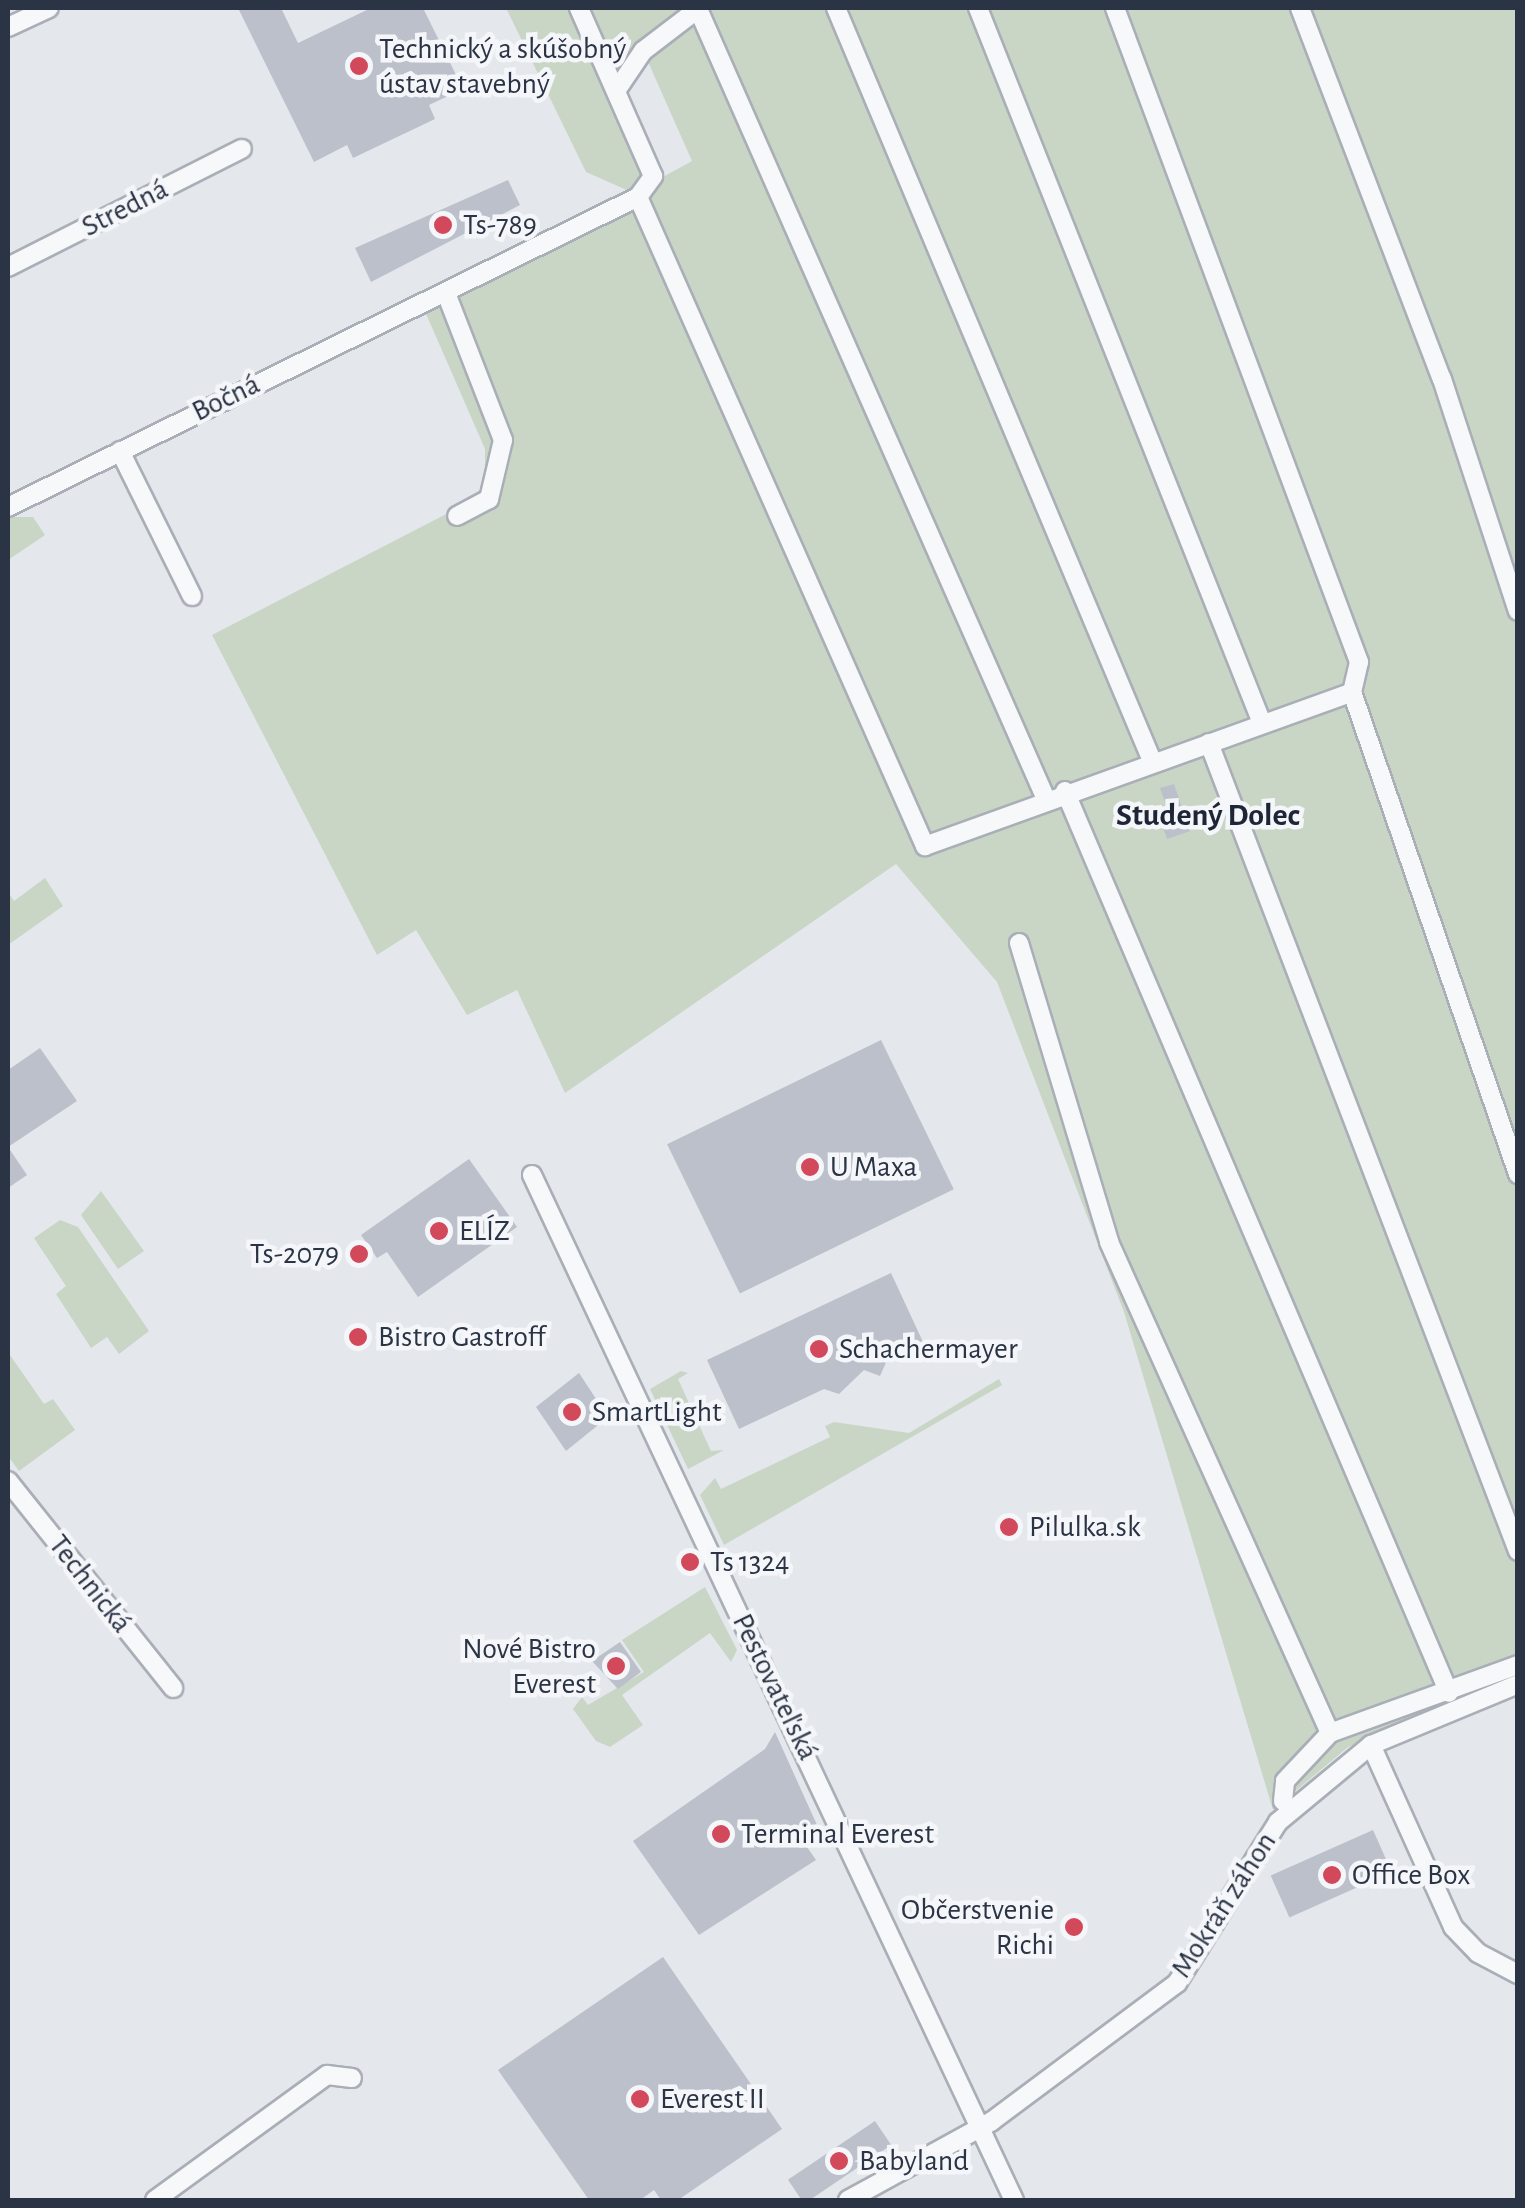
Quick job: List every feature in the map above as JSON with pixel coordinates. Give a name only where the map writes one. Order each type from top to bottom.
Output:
[{"type":"street","points":[[8,27],[49,8]]},
{"type":"street","points":[[578,8],[616,91]]},
{"type":"street","points":[[616,91],[636,58],[698,8],[1046,799]]},
{"type":"street","points":[[836,8],[1152,761]]},
{"type":"street","points":[[978,8],[1262,723]]},
{"type":"street","points":[[1115,8],[1360,662],[1352,692],[1518,1174]]},
{"type":"street","points":[[1300,8],[1442,379],[1518,611]]},
{"type":"street","name":"Bočná","points":[[8,507],[638,196],[653,176],[616,91]]},
{"type":"street","name":"Stredná","points":[[8,267],[242,149]]},
{"type":"street","points":[[638,196],[925,846],[1064,791],[1352,692]]},
{"type":"street","points":[[446,292],[502,440],[489,499],[456,516]]},
{"type":"street","points":[[120,450],[192,596]]},
{"type":"street","points":[[1209,742],[1518,1552]]},
{"type":"street","points":[[1064,791],[1449,1693]]},
{"type":"street","points":[[1019,943],[1109,1242],[1330,1732]]},
{"type":"street","name":"Pestovateľská","points":[[532,1175],[890,1928],[976,2132],[1014,2200]]},
{"type":"street","name":"Technická","points":[[8,1481],[173,1688]]},
{"type":"street","points":[[1283,1801],[1285,1781],[1330,1732],[1449,1693],[1518,1664]]},
{"type":"street","name":"Mokráň záhon","points":[[848,2200],[976,2132],[1177,1983],[1278,1822],[1371,1745],[1518,1684]]},
{"type":"street","points":[[1371,1745],[1453,1927],[1478,1953],[1518,1974]]},
{"type":"street","points":[[155,2200],[327,2075],[352,2078]]},
{"type":"green space","points":[[506,8],[571,8],[661,178],[692,161],[649,64],[638,44],[614,72],[585,8],[1517,8],[1517,1677],[1348,1747],[1273,1810],[1124,1312],[997,982],[896,864],[565,1093],[517,990],[467,1015],[416,930],[377,955],[212,635],[485,494],[485,449],[417,293],[629,191],[586,172]]},
{"type":"green space","points":[[8,517],[33,517],[45,535],[8,560]]},
{"type":"green space","points":[[45,878],[63,906],[8,945],[8,892],[14,901]]},
{"type":"green space","points":[[101,1191],[144,1251],[118,1269],[81,1215]]},
{"type":"green space","points":[[60,1220],[78,1227],[149,1331],[119,1354],[107,1337],[91,1348],[56,1294],[66,1286],[34,1238]]},
{"type":"green space","points":[[10,1355],[44,1404],[53,1399],[75,1430],[19,1471],[8,1456]]},
{"type":"green space","points":[[681,1371],[688,1373],[678,1379],[711,1451],[724,1450],[688,1469],[650,1389]]},
{"type":"green space","points":[[999,1379],[1002,1385],[724,1545],[700,1495],[715,1478],[721,1489],[830,1437],[825,1426],[834,1422],[909,1433]]},
{"type":"green space","points":[[705,1587],[737,1650],[731,1662],[710,1633],[622,1695],[643,1725],[610,1747],[596,1741],[573,1709],[582,1697],[588,1705],[644,1672],[622,1640]]},
{"type":"building","name":"Technický a skúšobný ústav stavebný","points":[[238,8],[281,8],[298,43],[371,8],[423,8],[463,89],[429,105],[435,119],[353,158],[347,145],[314,162]]},
{"type":"building","name":"Ts-789","points":[[508,180],[520,205],[371,282],[355,248]]},
{"type":"building","points":[[1174,784],[1190,831],[1167,839],[1156,808],[1166,805],[1160,788]]},
{"type":"building","name":"U Maxa","points":[[881,1040],[954,1189],[740,1294],[667,1144]]},
{"type":"building","points":[[40,1048],[77,1101],[8,1147],[8,1070]]},
{"type":"building","points":[[8,1147],[27,1175],[8,1188]]},
{"type":"building","name":"ELÍZ","points":[[469,1159],[517,1227],[418,1297],[387,1252],[377,1258],[361,1235]]},
{"type":"building","name":"Schachermayer","points":[[891,1273],[923,1342],[888,1358],[880,1376],[864,1370],[839,1394],[824,1389],[739,1429],[707,1360]]},
{"type":"building","name":"SmartLight","points":[[579,1373],[608,1417],[566,1451],[536,1407]]},
{"type":"building","name":"Nové Bistro Everest","points":[[620,1642],[641,1672],[618,1689],[592,1661]]},
{"type":"building","name":"Terminal Everest","points":[[775,1732],[822,1836],[807,1847],[816,1860],[699,1935],[633,1841],[765,1749]]},
{"type":"building","name":"Office Box","points":[[1373,1830],[1392,1872],[1289,1918],[1271,1876]]},
{"type":"building","name":"Everest II","points":[[663,1957],[782,2129],[678,2200],[661,2200],[654,2190],[640,2200],[589,2200],[498,2070]]},
{"type":"building","name":"Babyland","points":[[875,2121],[891,2145],[810,2200],[802,2200],[788,2180]]},
{"type":"place","name":"Technický a skúšobný ústav stavebný","points":[[359,66]]},
{"type":"place","name":"Ts-789","points":[[443,225]]},
{"type":"place","name":"U Maxa","points":[[810,1167]]},
{"type":"place","name":"ELÍZ","points":[[439,1231]]},
{"type":"place","name":"Ts-2079","points":[[359,1254]]},
{"type":"place","name":"Bistro Gastroff","points":[[358,1337]]},
{"type":"place","name":"Schachermayer","points":[[819,1349]]},
{"type":"place","name":"SmartLight","points":[[572,1412]]},
{"type":"place","name":"Pilulka.sk","points":[[1009,1527]]},
{"type":"place","name":"Ts 1324","points":[[690,1562]]},
{"type":"place","name":"Nové Bistro Everest","points":[[616,1666]]},
{"type":"place","name":"Terminal Everest","points":[[721,1834]]},
{"type":"place","name":"Office Box","points":[[1332,1875]]},
{"type":"place","name":"Občerstvenie Richi","points":[[1074,1927]]},
{"type":"place","name":"Everest II","points":[[640,2099]]},
{"type":"place","name":"Babyland","points":[[839,2161]]},
{"type":"district","name":"Studený Dolec","points":[[1208,815]]}]
